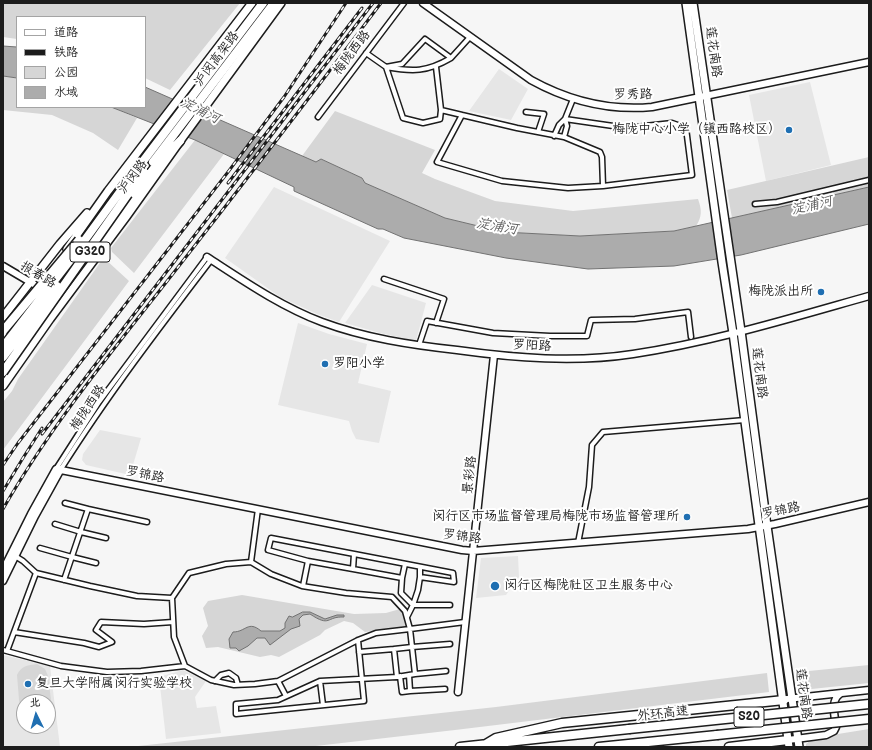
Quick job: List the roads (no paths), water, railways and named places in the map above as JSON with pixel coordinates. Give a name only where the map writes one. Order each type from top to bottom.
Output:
[{"type":"highway","name":"沪闵高架路","points":[[3,356],[263,3]]},
{"type":"highway","name":"沪闵高架路","points":[[3,347],[125,191],[203,97],[274,3]]},
{"type":"highway","name":"沪闵路","points":[[3,365],[158,163],[180,141]]},
{"type":"highway","points":[[3,331],[22,307],[125,191]]},
{"type":"highway","points":[[3,372],[125,191]]},
{"type":"highway","name":"沪闵路","points":[[3,338],[40,288]]},
{"type":"highway","points":[[486,744],[496,738],[562,723],[788,699]]},
{"type":"highway","name":"外环高速","points":[[460,747],[869,704]]},
{"type":"highway","name":"外环高速","points":[[599,747],[869,719]]},
{"type":"highway","points":[[729,747],[789,743]]},
{"type":"main road","name":"沪闵路","points":[[40,288],[108,191],[252,3]]},
{"type":"main road","name":"沪闵路","points":[[180,141],[281,3]]},
{"type":"main road","name":"莲花南路","points":[[686,3],[715,218],[734,333],[745,420],[763,526],[788,699],[799,747]]},
{"type":"main road","name":"莲花南路","points":[[693,3],[741,331],[763,526]]},
{"type":"main road","points":[[3,386],[180,141]]},
{"type":"main road","points":[[3,317],[60,244],[108,191]]},
{"type":"main road","name":"莲花南路","points":[[788,699],[789,743]]},
{"type":"street","name":"梅陇西路","points":[[318,117],[404,3]]},
{"type":"street","name":"罗秀路","points":[[423,3],[531,80],[548,90],[573,99],[605,107],[638,108],[666,105],[869,62]]},
{"type":"street","points":[[366,53],[386,67],[402,70],[417,70],[436,67],[452,58],[470,37]]},
{"type":"street","points":[[386,67],[402,64],[425,39],[452,58]]},
{"type":"street","points":[[386,67],[403,118],[423,123],[440,119],[441,110],[436,67]]},
{"type":"street","points":[[554,136],[559,125],[565,120],[573,99]]},
{"type":"street","points":[[441,110],[564,137],[600,152],[602,157],[603,186]]},
{"type":"street","points":[[526,112],[544,114],[538,132]]},
{"type":"street","points":[[462,115],[437,162],[502,181],[568,188],[603,186],[692,175],[686,128],[672,123],[627,128],[565,120]]},
{"type":"street","points":[[564,137],[567,126],[565,120]]},
{"type":"street","points":[[755,204],[777,202],[869,180]]},
{"type":"street","name":"梅陇西路","points":[[3,570],[34,508],[59,469],[102,405],[209,258]]},
{"type":"street","name":"罗阳路","points":[[209,258],[270,297],[292,309],[322,322],[356,333],[419,346],[494,355],[566,359],[600,358],[632,354],[734,333],[869,296]]},
{"type":"street","name":"报春路","points":[[3,266],[62,303]]},
{"type":"street","points":[[384,279],[444,299],[436,323]]},
{"type":"street","points":[[419,346],[427,321],[494,333],[587,336],[591,320],[635,319],[688,312],[691,337]]},
{"type":"street","name":"景彩路","points":[[458,692],[494,355]]},
{"type":"street","points":[[578,543],[589,487],[592,445],[603,432],[745,420]]},
{"type":"street","name":"梅陇西路","points":[[3,581],[59,469]]},
{"type":"street","name":"罗锦路","points":[[59,469],[473,551],[763,526],[869,502]]},
{"type":"street","points":[[65,503],[88,510],[148,522]]},
{"type":"street","points":[[251,562],[258,509]]},
{"type":"street","points":[[64,580],[88,510]]},
{"type":"street","points":[[55,524],[106,538]]},
{"type":"street","points":[[402,578],[308,561],[268,550],[271,538],[453,573],[454,582],[420,577]]},
{"type":"street","points":[[40,548],[72,558],[96,563]]},
{"type":"street","points":[[353,569],[354,554]]},
{"type":"street","points":[[15,556],[36,573],[137,596],[172,598]]},
{"type":"street","points":[[303,586],[308,561]]},
{"type":"street","points":[[185,666],[174,637],[172,598],[189,573],[226,564],[251,562],[271,574],[303,586],[346,593],[392,597],[405,611],[410,629],[415,674]]},
{"type":"street","points":[[405,564],[401,593],[413,605],[450,605]]},
{"type":"street","points":[[407,618],[418,590],[420,567]]},
{"type":"street","points":[[36,573],[14,632],[5,650],[61,666],[107,672],[141,671],[185,666],[215,681],[238,685],[278,681],[376,632],[465,622]]},
{"type":"street","points":[[14,632],[84,643],[99,647],[112,642],[96,630],[101,622],[144,624],[174,622]]},
{"type":"street","points":[[358,640],[359,652],[362,679],[364,701],[236,714],[236,704],[278,700],[320,681],[362,679],[398,677],[446,671]]},
{"type":"street","points":[[359,652],[450,644]]},
{"type":"street","points":[[394,649],[402,692],[445,689]]},
{"type":"street","points":[[215,681],[222,675],[229,673],[236,678],[238,685]]},
{"type":"street","points":[[409,675],[410,691]]},
{"type":"street","points":[[278,681],[286,696]]},
{"type":"street","points":[[320,681],[323,705]]},
{"type":"street","points":[[788,699],[869,690]]},
{"type":"street","points":[[789,743],[798,738],[826,735],[834,731],[836,727],[834,702],[840,694]]},
{"type":"water","points":[[3,46],[16,47],[16,78],[3,76]]},
{"type":"water","name":"淀浦河","points":[[146,87],[316,162],[321,159],[362,178],[365,183],[445,218],[503,232],[580,236],[674,231],[869,187],[869,224],[741,255],[674,266],[588,269],[506,258],[404,238],[383,229],[378,229],[294,191],[294,187],[195,140],[114,108],[146,108]]},
{"type":"water","points":[[303,612],[310,612],[325,619],[337,615],[344,615],[344,617],[338,617],[325,621],[310,614],[303,615],[299,619],[300,626],[291,629],[270,645],[265,638],[257,638],[248,646],[239,651],[236,648],[230,648],[229,639],[233,632],[237,632],[250,626],[261,631],[280,631],[285,628],[285,623],[289,616],[292,617]]},
{"type":"railway","points":[[3,465],[18,443],[228,172],[284,97],[346,3]]},
{"type":"railway","points":[[42,434],[373,3]]},
{"type":"railway","points":[[3,509],[40,449],[81,392],[381,3]]},
{"type":"railway","points":[[228,183],[362,8]]},
{"type":"railway","points":[[3,491],[42,428]]},
{"type":"place","name":"梅陇中心小学（镇西路校区）","points":[[789,130]]},
{"type":"place","name":"梅陇派出所","points":[[821,292]]},
{"type":"place","name":"罗阳小学","points":[[325,364]]},
{"type":"place","name":"闵行区市场监督管理局梅陇市场监督管理所","points":[[687,517]]},
{"type":"place","name":"闵行区梅陇社区卫生服务中心","points":[[495,586]]},
{"type":"place","name":"复旦大学附属闵行实验学校","points":[[28,684]]}]
